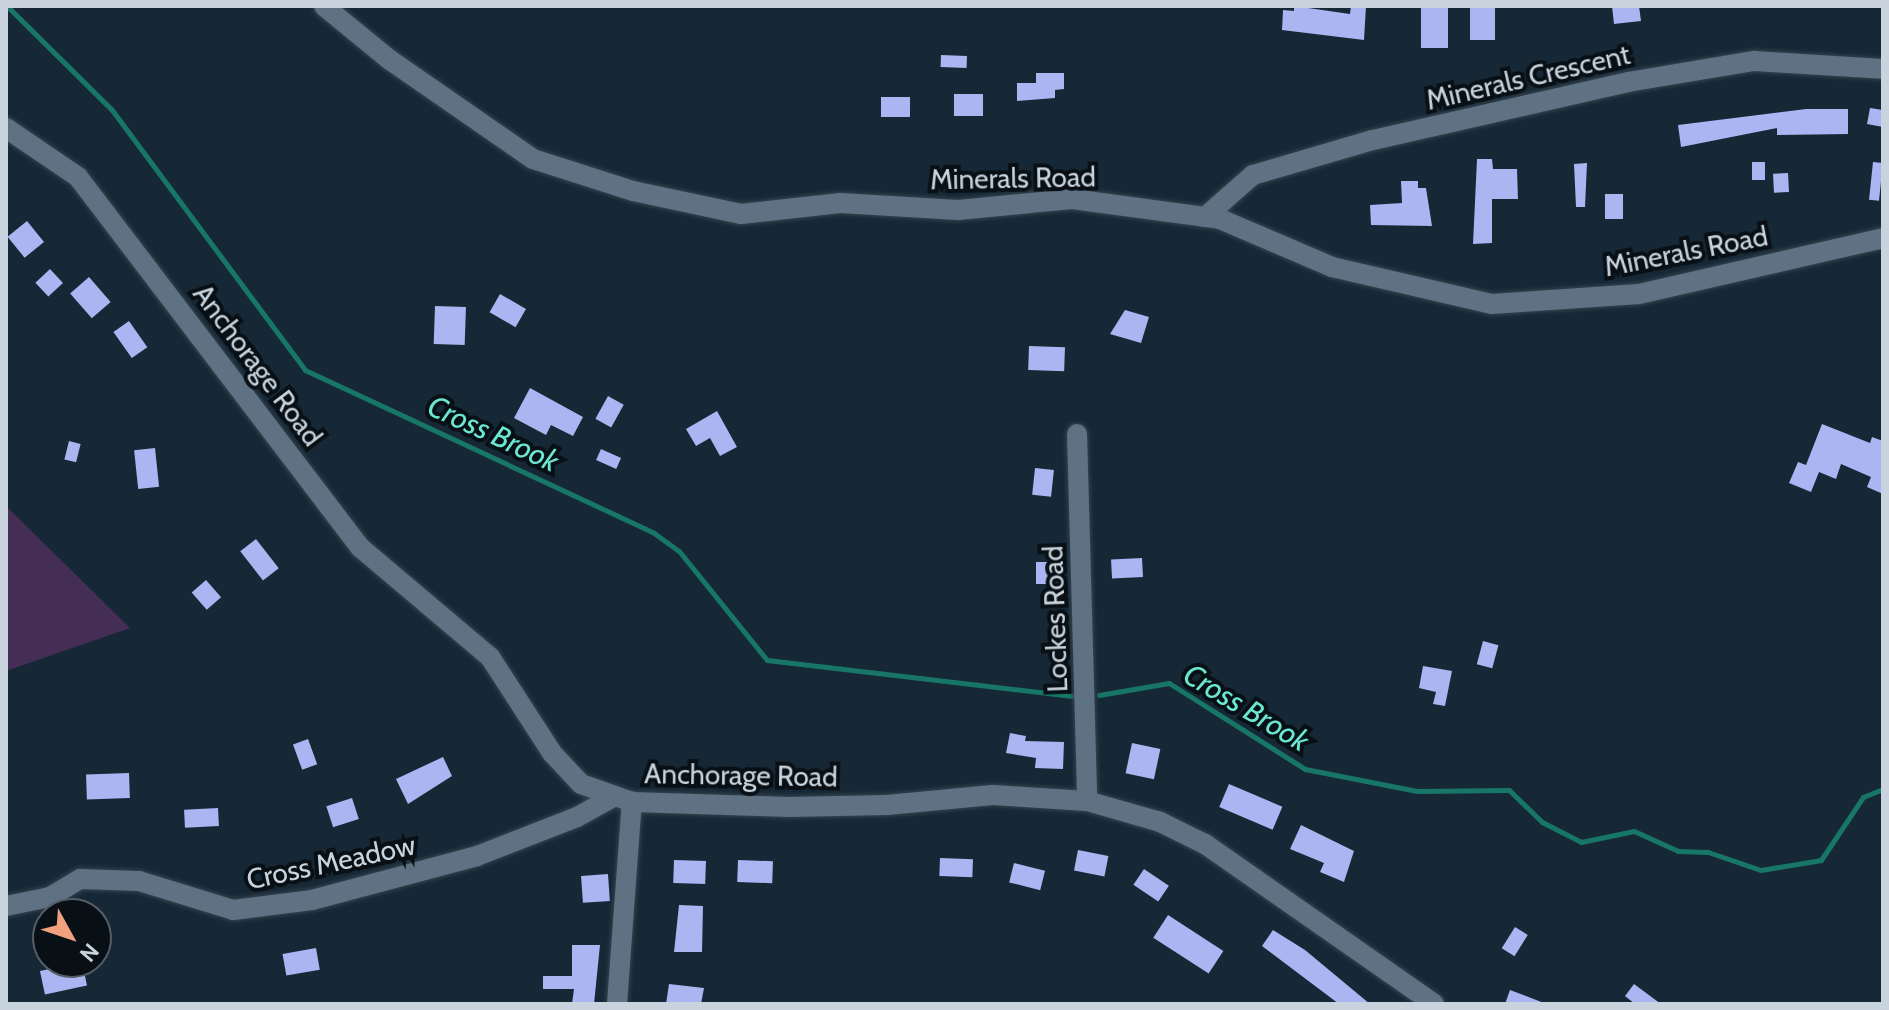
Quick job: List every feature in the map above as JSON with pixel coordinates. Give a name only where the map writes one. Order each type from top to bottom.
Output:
[{"type":"street","name":"Minerals Road","points":[[324,6],[390,60],[533,159],[633,191],[741,214],[840,203],[958,210],[1072,199],[1205,217],[1332,267],[1492,304],[1639,294],[1883,238]]},
{"type":"street","name":"Minerals Crescent","points":[[1205,217],[1253,175],[1373,140],[1628,82],[1754,61],[1883,69]]},
{"type":"street","name":"Anchorage Road","points":[[6,128],[78,177],[361,548],[490,657],[552,753],[581,784],[624,799],[859,806],[993,795],[1087,801],[1160,822],[1205,844],[1434,1004]]},
{"type":"street","name":"Lockes Road","points":[[1077,434],[1087,801]]},
{"type":"street","name":"Cross Meadow","points":[[6,906],[50,897],[80,879],[139,881],[233,910],[312,900],[477,856],[624,799]]},
{"type":"street","points":[[617,1004],[624,799]]},
{"type":"shaded area","points":[[6,506],[130,628],[6,671]]},
{"type":"building","points":[[1294,6],[1350,14],[1351,6],[1366,6],[1364,40],[1282,30],[1283,10],[1294,11]]},
{"type":"building","points":[[1421,6],[1448,6],[1448,48],[1421,48]]},
{"type":"building","points":[[1470,6],[1495,6],[1495,40],[1470,40]]},
{"type":"building","points":[[1612,6],[1639,6],[1641,21],[1614,24]]},
{"type":"building","points":[[941,55],[967,56],[967,68],[941,67]]},
{"type":"building","points":[[1036,73],[1064,73],[1064,89],[1055,90],[1055,98],[1017,101],[1017,83],[1036,83]]},
{"type":"building","points":[[954,94],[983,94],[983,116],[954,116]]},
{"type":"building","points":[[881,97],[910,97],[910,117],[881,117]]},
{"type":"building","points":[[1870,108],[1883,110],[1883,127],[1867,124]]},
{"type":"building","points":[[1806,109],[1848,109],[1848,134],[1777,135],[1777,128],[1681,147],[1678,125]]},
{"type":"building","points":[[1477,159],[1492,159],[1493,169],[1517,169],[1518,199],[1492,199],[1492,243],[1473,244]]},
{"type":"building","points":[[1752,162],[1765,162],[1765,180],[1752,180]]},
{"type":"building","points":[[1873,162],[1883,163],[1879,201],[1869,200]]},
{"type":"building","points":[[1587,163],[1585,207],[1576,207],[1574,164]]},
{"type":"building","points":[[1788,173],[1789,192],[1774,193],[1773,174]]},
{"type":"building","points":[[1401,181],[1418,181],[1418,188],[1426,188],[1432,226],[1371,225],[1370,205],[1402,203]]},
{"type":"building","points":[[1605,194],[1623,194],[1623,219],[1605,219]]},
{"type":"building","points":[[27,221],[44,242],[25,258],[8,237]]},
{"type":"building","points":[[50,269],[63,283],[48,297],[35,283]]},
{"type":"building","points":[[89,277],[111,302],[92,318],[70,293]]},
{"type":"building","points":[[500,294],[526,309],[515,327],[490,312]]},
{"type":"building","points":[[435,306],[466,307],[465,345],[434,344]]},
{"type":"building","points":[[1125,310],[1149,317],[1141,343],[1110,334]]},
{"type":"building","points":[[129,321],[147,347],[132,358],[113,332]]},
{"type":"building","points":[[1029,346],[1065,347],[1064,371],[1028,370]]},
{"type":"building","points":[[530,388],[583,417],[573,436],[551,425],[546,435],[514,418]]},
{"type":"building","points":[[608,396],[624,405],[611,427],[595,419]]},
{"type":"building","points":[[717,411],[737,447],[720,456],[710,438],[696,446],[686,429]]},
{"type":"building","points":[[1822,424],[1870,443],[1872,437],[1883,441],[1883,494],[1867,487],[1871,477],[1841,464],[1836,479],[1819,472],[1811,492],[1789,483],[1798,462],[1806,465]]},
{"type":"building","points":[[69,441],[81,444],[76,462],[64,459]]},
{"type":"building","points":[[155,448],[159,487],[138,489],[134,450]]},
{"type":"building","points":[[601,449],[621,458],[616,469],[596,460]]},
{"type":"building","points":[[1035,468],[1054,470],[1051,497],[1032,495]]},
{"type":"building","points":[[256,539],[279,568],[263,580],[240,551]]},
{"type":"building","points":[[1142,558],[1143,577],[1112,579],[1111,560]]},
{"type":"building","points":[[1036,562],[1065,562],[1065,584],[1036,584]]},
{"type":"building","points":[[206,580],[221,597],[207,610],[192,592]]},
{"type":"building","points":[[1483,641],[1498,645],[1492,668],[1477,664]]},
{"type":"building","points":[[1423,666],[1452,671],[1445,706],[1433,704],[1436,692],[1419,688]]},
{"type":"building","points":[[1010,733],[1026,736],[1025,741],[1064,742],[1063,769],[1035,768],[1036,758],[1006,753]]},
{"type":"building","points":[[308,739],[317,764],[302,770],[293,744]]},
{"type":"building","points":[[1132,743],[1160,749],[1154,779],[1126,773]]},
{"type":"building","points":[[443,757],[452,776],[408,804],[396,779]]},
{"type":"building","points":[[129,773],[130,798],[87,799],[86,775]]},
{"type":"building","points":[[1229,784],[1282,807],[1273,830],[1219,807]]},
{"type":"building","points":[[352,798],[359,819],[333,827],[326,806]]},
{"type":"building","points":[[218,808],[219,826],[185,828],[184,810]]},
{"type":"building","points":[[1301,825],[1354,851],[1344,882],[1320,872],[1324,863],[1290,849]]},
{"type":"building","points":[[1078,850],[1108,856],[1104,877],[1074,871]]},
{"type":"building","points":[[940,858],[973,859],[972,877],[939,876]]},
{"type":"building","points":[[674,860],[706,861],[705,884],[673,883]]},
{"type":"building","points":[[738,860],[773,861],[772,883],[737,882]]},
{"type":"building","points":[[1014,863],[1045,871],[1040,890],[1009,882]]},
{"type":"building","points":[[1144,869],[1169,886],[1158,902],[1133,885]]},
{"type":"building","points":[[608,874],[610,901],[583,903],[581,876]]},
{"type":"building","points":[[679,905],[703,906],[702,952],[674,952]]},
{"type":"building","points":[[1168,915],[1223,951],[1209,974],[1153,938]]},
{"type":"building","points":[[1515,927],[1528,935],[1514,956],[1502,948]]},
{"type":"building","points":[[1273,930],[1305,950],[1370,1004],[1339,1004],[1262,946]]},
{"type":"building","points":[[572,945],[600,945],[594,1004],[572,1004],[574,989],[543,989],[543,976],[572,976]]},
{"type":"building","points":[[316,948],[320,970],[286,976],[283,954]]},
{"type":"building","points":[[41,978],[85,978],[87,985],[45,994]]},
{"type":"building","points":[[669,984],[704,988],[701,1004],[666,1004]]},
{"type":"building","points":[[1634,984],[1661,1004],[1635,1004],[1625,996]]},
{"type":"building","points":[[1510,990],[1544,1003],[1544,1004],[1505,1004]]},
{"type":"waterway","name":"Cross Brook","points":[[7,6],[112,110],[305,370],[654,533],[679,551],[767,660],[1075,696]]},
{"type":"waterway","name":"Cross Brook","points":[[1099,695],[1169,683],[1305,769],[1417,791],[1509,790],[1542,822],[1581,842],[1634,831],[1678,851],[1708,852],[1761,870],[1821,860],[1863,797],[1883,789]]}]
